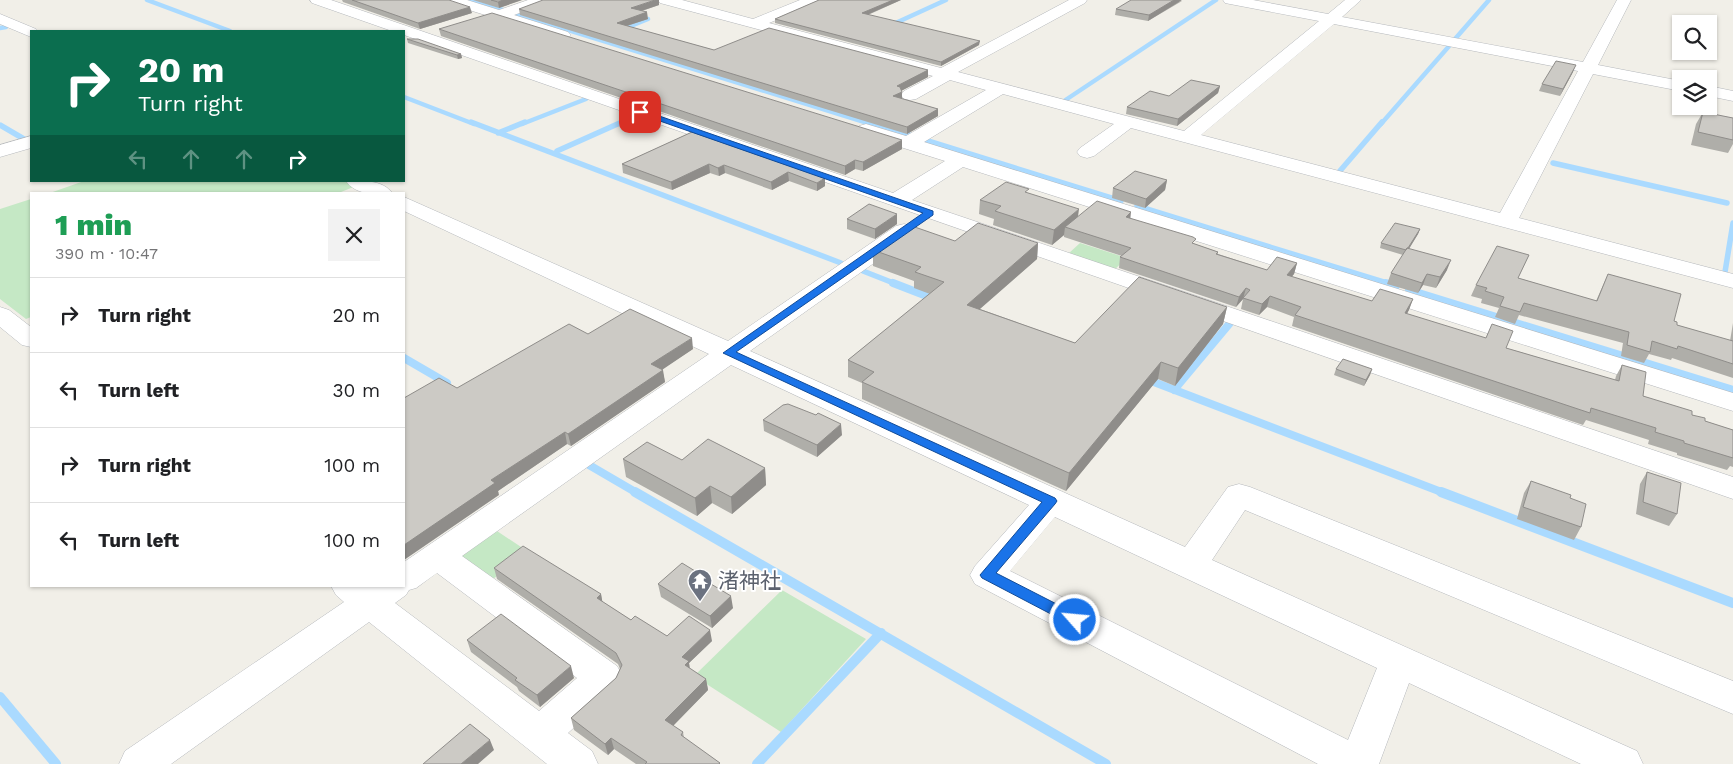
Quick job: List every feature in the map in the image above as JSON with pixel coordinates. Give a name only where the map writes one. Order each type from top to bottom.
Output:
[{"type":"street","points":[[317,0],[392,30]]},
{"type":"street","points":[[452,0],[501,10],[583,36]]},
{"type":"street","points":[[466,21],[542,0]]},
{"type":"street","points":[[665,0],[1733,281]]},
{"type":"street","points":[[755,23],[813,0]]},
{"type":"street","points":[[910,95],[1080,0]]},
{"type":"street","points":[[1230,0],[1672,84]]},
{"type":"street","points":[[1188,137],[1354,0]]},
{"type":"street","points":[[1507,222],[1586,68],[1624,0]]},
{"type":"street","points":[[0,18],[30,32]]},
{"type":"street","points":[[412,38],[448,27]]},
{"type":"street","points":[[412,38],[1733,488]]},
{"type":"street","points":[[917,139],[1001,88]]},
{"type":"street","points":[[1717,93],[1733,96]]},
{"type":"street","points":[[854,120],[1733,382]]},
{"type":"street","points":[[1087,152],[1129,121]]},
{"type":"street","points":[[917,139],[960,160],[1733,402]]},
{"type":"street","points":[[0,151],[30,142]]},
{"type":"street","points":[[895,201],[960,160]]},
{"type":"street","points":[[358,182],[379,192]]},
{"type":"street","points":[[405,203],[1623,764]]},
{"type":"street","points":[[405,578],[930,213]]},
{"type":"street","points":[[0,315],[30,338]]},
{"type":"street","points":[[1190,565],[1239,495],[1733,698]]},
{"type":"street","points":[[1051,501],[987,575],[1358,764],[1399,661]]},
{"type":"street","points":[[438,556],[604,677],[540,734]]},
{"type":"street","points":[[139,764],[371,592],[578,764]]},
{"type":"green space","points":[[81,182],[347,182],[356,186],[341,192],[53,192]]},
{"type":"green space","points":[[30,199],[30,317],[26,319],[0,299],[0,209]]},
{"type":"green space","points":[[1080,243],[1127,258],[1114,270],[1068,254]]},
{"type":"green space","points":[[491,527],[530,553],[490,581],[453,554]]},
{"type":"green space","points":[[782,590],[866,639],[781,732],[694,676]]},
{"type":"building","points":[[352,0],[449,0],[470,7],[418,23]]},
{"type":"building","points":[[543,0],[655,0],[631,8],[647,12],[617,23],[714,50],[769,28],[928,70],[897,86],[900,87],[902,92],[893,96],[938,109],[907,127],[519,9]]},
{"type":"building","points":[[819,0],[893,0],[862,13],[980,41],[941,62],[775,19]]},
{"type":"building","points":[[1131,0],[1174,0],[1149,15],[1116,9]]},
{"type":"building","points":[[492,13],[902,140],[863,162],[855,160],[845,166],[439,29]]},
{"type":"building","points":[[407,39],[418,39],[461,54],[457,55]]},
{"type":"building","points":[[1556,61],[1576,65],[1563,89],[1542,84]]},
{"type":"building","points":[[1191,80],[1220,86],[1178,119],[1127,107],[1150,91],[1169,96]]},
{"type":"building","points":[[1702,115],[1717,115],[1733,118],[1733,140],[1698,132]]},
{"type":"building","points":[[692,132],[825,178],[817,183],[788,172],[771,182],[724,165],[718,168],[709,164],[671,182],[622,164]]},
{"type":"building","points":[[1135,171],[1167,180],[1146,199],[1113,188]]},
{"type":"building","points":[[1006,182],[1029,189],[1025,192],[1079,209],[1054,230],[995,211],[1001,206],[980,200]]},
{"type":"building","points":[[1097,201],[1131,212],[1126,217],[1193,237],[1196,239],[1192,243],[1218,252],[1216,254],[1267,270],[1277,257],[1297,263],[1287,275],[1372,301],[1380,289],[1413,299],[1405,313],[1486,338],[1492,324],[1513,331],[1506,348],[1619,381],[1622,365],[1646,372],[1643,396],[1692,411],[1692,415],[1705,418],[1705,421],[1733,430],[1733,458],[1655,432],[1656,428],[1591,408],[1590,413],[1295,315],[1301,307],[1270,296],[1262,304],[1243,298],[1250,290],[1246,288],[1239,297],[1120,257],[1131,248],[1065,227]]},
{"type":"building","points":[[869,204],[897,214],[875,229],[847,219]]},
{"type":"building","points":[[978,223],[1038,243],[967,305],[1075,343],[1139,277],[1227,307],[1178,368],[1161,362],[1069,473],[862,382],[874,372],[848,360],[944,282],[915,272],[921,267],[873,250],[909,225],[955,241]]},
{"type":"building","points":[[1395,223],[1420,229],[1406,250],[1381,243]]},
{"type":"building","points":[[1497,246],[1529,255],[1518,278],[1597,301],[1608,274],[1681,294],[1674,321],[1677,322],[1677,325],[1733,341],[1733,364],[1678,346],[1677,349],[1652,341],[1650,352],[1627,345],[1629,332],[1524,303],[1520,312],[1500,306],[1504,297],[1485,291],[1487,288],[1476,285]]},
{"type":"building","points":[[1407,248],[1451,260],[1440,277],[1427,274],[1422,283],[1391,273]]},
{"type":"building","points":[[630,309],[692,338],[651,364],[663,370],[568,434],[565,432],[491,480],[495,483],[405,544],[405,397],[439,378],[457,388],[569,324],[588,334]]},
{"type":"building","points":[[1343,359],[1372,369],[1366,380],[1336,369]]},
{"type":"building","points":[[788,404],[816,415],[818,413],[841,424],[817,445],[763,420],[783,405]]},
{"type":"building","points":[[708,439],[765,468],[731,497],[710,486],[695,498],[623,459],[647,442],[682,460]]},
{"type":"building","points":[[1647,472],[1681,483],[1677,514],[1643,502]]},
{"type":"building","points":[[1531,481],[1571,495],[1570,498],[1586,504],[1581,527],[1523,507]]},
{"type":"building","points":[[523,546],[601,594],[597,598],[631,620],[635,616],[667,636],[689,616],[710,630],[682,657],[689,661],[685,665],[706,679],[665,720],[683,732],[681,735],[719,764],[645,764],[647,762],[611,738],[605,744],[571,718],[616,678],[622,665],[616,653],[494,568]]},
{"type":"building","points":[[682,563],[708,579],[706,581],[731,596],[710,616],[658,584]]},
{"type":"building","points":[[501,614],[571,666],[537,695],[515,680],[517,678],[467,640]]},
{"type":"building","points":[[470,724],[490,740],[461,764],[423,764]]},
{"type":"waterway","points":[[147,0],[227,30]]},
{"type":"waterway","points":[[471,0],[871,124]]},
{"type":"waterway","points":[[889,26],[946,0]]},
{"type":"waterway","points":[[1064,101],[1216,0]]},
{"type":"waterway","points":[[1455,39],[1489,0]]},
{"type":"waterway","points":[[621,30],[648,19]]},
{"type":"waterway","points":[[0,28],[6,27]]},
{"type":"waterway","points":[[1381,124],[1450,45]]},
{"type":"waterway","points":[[405,97],[474,124]]},
{"type":"waterway","points":[[522,124],[586,99]]},
{"type":"waterway","points":[[619,124],[637,116]]},
{"type":"waterway","points":[[471,122],[499,133]]},
{"type":"waterway","points":[[499,133],[525,122]]},
{"type":"waterway","points":[[557,151],[622,122]]},
{"type":"waterway","points":[[867,122],[1121,201]]},
{"type":"waterway","points":[[1339,172],[1382,122]]},
{"type":"waterway","points":[[0,125],[24,139]]},
{"type":"waterway","points":[[499,133],[841,263]]},
{"type":"waterway","points":[[1553,163],[1727,203]]},
{"type":"waterway","points":[[1137,206],[1390,284]]},
{"type":"waterway","points":[[1725,272],[1733,223]]},
{"type":"waterway","points":[[863,271],[896,284]]},
{"type":"waterway","points":[[893,283],[937,300]]},
{"type":"waterway","points":[[1386,283],[1396,286]]},
{"type":"waterway","points":[[1409,290],[1733,390]]},
{"type":"waterway","points":[[1174,390],[1230,323]]},
{"type":"waterway","points":[[405,359],[447,383]]},
{"type":"waterway","points":[[1146,379],[1174,390]]},
{"type":"waterway","points":[[1174,390],[1444,493]]},
{"type":"waterway","points":[[589,465],[637,493]]},
{"type":"waterway","points":[[635,492],[880,634]]},
{"type":"waterway","points":[[1441,492],[1733,603]]},
{"type":"waterway","points":[[757,764],[880,634]]},
{"type":"waterway","points":[[880,634],[1106,764]]},
{"type":"waterway","points":[[0,697],[56,764]]},
{"type":"place","name":"渚神社","points":[[700,602]]},
{"type":"route","points":[[640,112],[930,213],[728,353],[1051,501],[987,575],[1075,620]]}]
